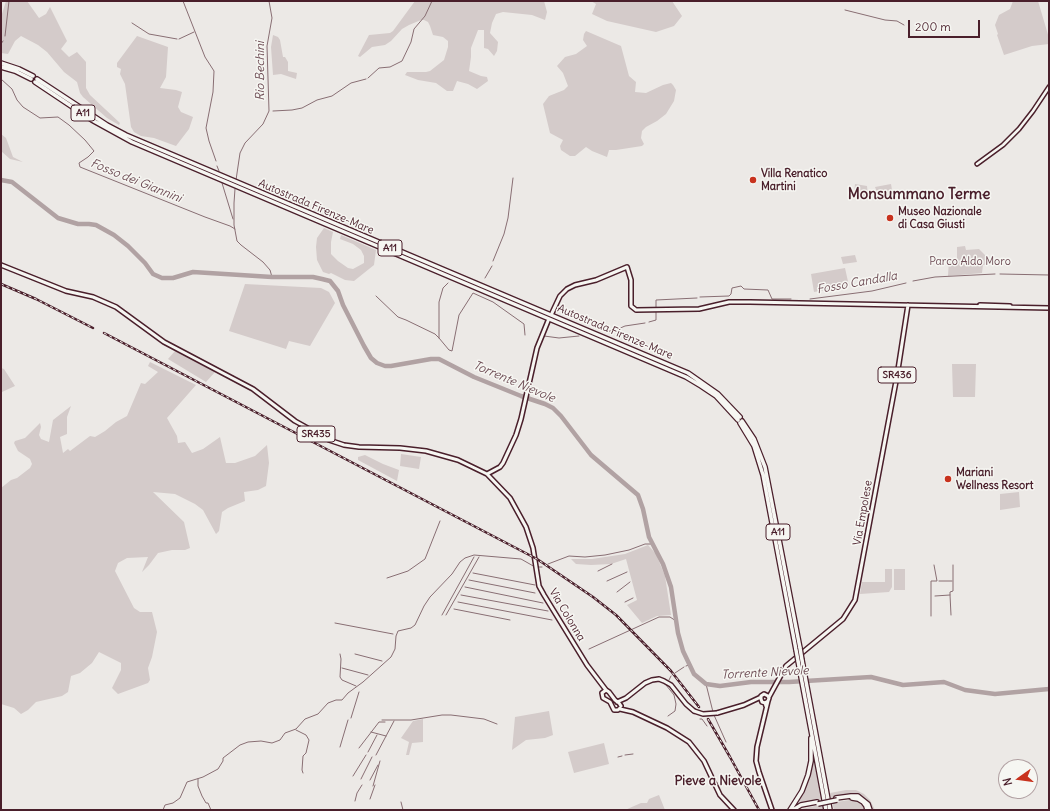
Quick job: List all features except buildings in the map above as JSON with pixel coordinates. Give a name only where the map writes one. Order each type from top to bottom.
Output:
[{"type":"highway","points":[[1,64],[19,69],[32,78],[1,67]]},
{"type":"highway","name":"Autostrada Firenze-Mare","points":[[36,80],[107,125],[126,135],[688,373],[718,394],[740,420],[754,446],[761,465],[806,693],[831,810]]},
{"type":"highway","name":"Autostrada Firenze-Mare","points":[[806,693],[808,713],[826,810]]},
{"type":"highway","points":[[790,810],[804,786],[810,768],[811,745],[808,713]]},
{"type":"highway","points":[[797,810],[817,803],[836,799],[852,798],[858,799],[866,806],[868,810]]},
{"type":"highway","points":[[793,810],[800,805],[817,803]]},
{"type":"main road","name":"SR435","points":[[1,265],[66,291],[93,297],[108,303],[121,310],[164,342],[253,389],[295,421],[329,440],[359,448],[400,448],[426,451],[458,460],[487,474]]},
{"type":"main road","points":[[552,313],[560,296],[567,289],[596,280],[627,267],[630,277],[631,306],[634,310],[699,309],[729,302],[1049,308]]},
{"type":"main road","name":"Via Empolese","points":[[765,702],[779,677],[790,663],[844,619],[855,600],[897,376],[908,305]]},
{"type":"main road","points":[[487,474],[500,467],[507,456],[521,419],[537,348],[548,321]]},
{"type":"main road","name":"Via Colonna","points":[[487,474],[504,492],[521,516],[533,548],[538,582],[542,592],[604,691]]},
{"type":"main road","points":[[617,702],[626,698],[648,682],[654,680],[661,680],[671,685],[686,704],[694,711],[703,714],[710,714],[744,705],[761,697]]},
{"type":"main road","name":"Via Empolese","points":[[772,690],[761,697],[767,707],[757,747],[756,765],[772,810]]},
{"type":"main road","name":"SR435","points":[[620,707],[609,692],[604,691],[602,697],[610,702],[613,709],[616,710],[620,707],[627,708],[668,728],[689,742],[702,758],[720,795],[734,810]]},
{"type":"main road","points":[[765,694],[769,697]]},
{"type":"main road","points":[[620,707],[626,698]]},
{"type":"main road","points":[[754,701],[765,702]]},
{"type":"street","points":[[977,164],[1003,145],[1019,129],[1049,87]]},
{"type":"green space","points":[[6,1],[27,1],[39,18],[46,14],[50,7],[67,41],[61,49],[69,57],[77,52],[86,62],[86,88],[90,95],[120,123],[119,125],[107,118],[83,97],[80,93],[77,82],[64,72],[47,52],[38,45],[21,36],[15,41],[8,54],[1,53],[1,17]]},
{"type":"green space","points":[[415,1],[544,1],[547,12],[545,20],[532,15],[503,12],[496,14],[490,33],[498,42],[497,51],[494,56],[488,49],[484,48],[484,30],[478,30],[471,48],[469,71],[487,77],[488,81],[477,89],[468,84],[457,81],[453,91],[447,91],[436,83],[418,80],[405,75],[407,72],[430,71],[444,60],[448,47],[448,41],[443,37],[433,35],[428,22],[424,20],[402,29],[385,45],[372,47],[360,57],[358,56],[369,35],[390,33],[393,31]]},
{"type":"green space","points":[[591,1],[672,1],[682,16],[674,26],[656,32],[607,21],[592,14],[596,4]]},
{"type":"green space","points":[[1013,1],[1038,1],[1049,38],[1049,44],[1032,46],[1004,55],[995,25],[999,15],[1010,9]]},
{"type":"green space","points":[[586,31],[621,46],[629,76],[636,82],[635,92],[646,93],[671,83],[676,90],[674,101],[666,114],[642,131],[641,138],[644,144],[642,146],[609,150],[607,157],[586,147],[575,156],[570,156],[561,150],[560,146],[563,140],[550,133],[543,104],[549,96],[564,90],[568,86],[563,73],[557,66],[565,57],[576,54],[587,46],[583,40]]},
{"type":"green space","points":[[273,35],[278,37],[280,40],[283,57],[285,57],[288,62],[288,71],[297,73],[296,79],[281,74],[273,75],[271,47]]},
{"type":"green space","points":[[137,36],[168,47],[166,77],[160,88],[182,92],[178,107],[181,112],[193,117],[189,129],[176,146],[154,138],[141,136],[134,132],[131,127],[125,84],[120,74],[121,69],[117,67],[117,63]]},
{"type":"green space","points":[[1,134],[6,138],[13,157],[23,162],[10,159],[1,151]]},
{"type":"green space","points":[[855,184],[867,186],[868,197],[854,194]]},
{"type":"green space","points":[[891,184],[893,196],[879,197],[875,187]]},
{"type":"green space","points":[[324,228],[333,232],[331,254],[338,261],[348,268],[353,269],[364,263],[364,256],[361,250],[353,244],[340,239],[341,235],[376,250],[374,265],[354,281],[345,280],[331,273],[329,274],[323,272],[317,260],[316,247],[317,238]]},
{"type":"green space","name":"Parco Aldo Moro","points":[[965,246],[966,250],[979,249],[994,264],[983,265],[982,273],[948,276],[949,259],[957,258],[957,247]]},
{"type":"green space","points":[[855,255],[857,262],[843,264],[841,257]]},
{"type":"green space","points":[[845,268],[849,286],[814,292],[811,274]]},
{"type":"green space","points":[[245,284],[321,288],[329,292],[335,303],[310,346],[289,341],[286,349],[229,331]]},
{"type":"green space","points":[[175,351],[215,372],[206,382],[168,359]]},
{"type":"green space","points":[[150,362],[196,385],[167,418],[177,436],[178,443],[185,442],[192,453],[203,449],[220,437],[226,463],[235,463],[255,456],[267,445],[269,463],[266,486],[258,490],[244,492],[245,501],[222,512],[219,531],[216,534],[203,510],[195,504],[175,494],[153,492],[184,522],[190,548],[185,550],[172,550],[158,553],[142,572],[148,557],[127,558],[118,563],[115,571],[134,608],[140,612],[152,612],[157,632],[152,657],[148,668],[150,680],[148,683],[118,694],[112,688],[121,670],[121,663],[99,652],[92,663],[80,673],[71,676],[68,692],[62,696],[36,702],[28,710],[21,714],[14,708],[1,704],[1,488],[30,468],[32,464],[30,459],[18,451],[14,443],[15,441],[25,438],[40,423],[41,427],[39,435],[41,439],[49,442],[53,420],[71,406],[67,417],[67,434],[60,437],[63,453],[68,449],[70,451],[90,436],[95,437],[127,416],[141,383],[145,384],[158,372],[148,366]]},
{"type":"green space","points":[[952,364],[976,364],[975,397],[953,397]]},
{"type":"green space","points":[[1,368],[4,369],[15,386],[2,392],[1,388]]},
{"type":"green space","points":[[401,454],[421,457],[419,469],[400,466]]},
{"type":"green space","points":[[365,455],[399,470],[397,481],[358,460],[358,457]]},
{"type":"green space","points":[[1019,492],[1020,507],[1000,510],[1000,494]]},
{"type":"green space","points":[[648,545],[656,554],[665,576],[671,615],[657,616],[642,623],[627,605],[637,600],[626,559],[611,564],[591,565],[576,564],[571,559],[592,559],[625,554]]},
{"type":"green space","points":[[885,569],[892,569],[892,587],[889,592],[860,594],[862,582],[885,582]]},
{"type":"green space","points":[[894,569],[905,569],[905,590],[894,590]]},
{"type":"green space","points":[[549,711],[553,735],[545,738],[526,740],[512,750],[515,717]]},
{"type":"green space","points":[[423,719],[423,742],[412,743],[409,755],[406,755],[409,742],[401,738],[413,721]]},
{"type":"green space","points":[[604,743],[609,764],[574,773],[568,752]]},
{"type":"green space","points":[[813,754],[824,810],[802,809],[819,805],[817,800],[798,804],[794,807],[808,783]]},
{"type":"green space","points":[[856,790],[864,794],[870,800],[875,810],[871,810],[867,801],[863,797],[856,794],[836,797],[837,802],[855,799],[864,806],[866,810],[834,810],[830,793]]},
{"type":"green space","points":[[659,795],[665,810],[625,810],[641,803],[647,803],[649,799]]},
{"type":"waterway","name":"Fosso dei Giannini","points":[[5,36],[9,1]]},
{"type":"waterway","points":[[183,1],[205,57],[214,71],[213,92],[206,128],[216,161]]},
{"type":"waterway","name":"Rio Bechini","points":[[236,180],[240,153],[245,143],[263,124],[269,111],[267,46],[272,18],[269,1]]},
{"type":"waterway","points":[[368,78],[379,68],[390,67],[402,61],[411,42],[414,29],[425,16],[432,1]]},
{"type":"waterway","points":[[845,10],[885,20],[897,21],[904,25]]},
{"type":"waterway","points":[[132,23],[149,34],[177,39]]},
{"type":"waterway","points":[[179,39],[194,32]]},
{"type":"waterway","name":"Fosso dei Giannini","points":[[1,79],[12,89],[17,100],[23,107],[40,118],[58,117],[85,140],[94,151],[79,163],[80,167],[235,229]]},
{"type":"waterway","points":[[273,111],[302,108],[317,100],[332,96],[351,83],[366,79]]},
{"type":"waterway","points":[[217,166],[219,171]]},
{"type":"waterway","points":[[493,261],[504,234],[508,218],[513,178]]},
{"type":"waterway","name":"Torrente Nievole","points":[[1,180],[12,182],[58,218],[78,224],[96,225],[114,235],[128,246],[145,263],[153,274],[162,278],[173,278],[193,272],[272,277],[313,277],[330,281],[338,291],[343,305],[364,346],[371,358],[377,363],[385,366],[391,366],[439,359],[474,377],[553,408],[591,455],[638,495],[643,509],[649,537],[663,564],[671,587],[678,633],[683,651],[694,674],[706,684],[720,686],[751,682],[789,682],[871,677],[903,685],[944,682],[965,690],[995,694],[1049,689]]},
{"type":"waterway","points":[[222,183],[233,219]]},
{"type":"waterway","points":[[235,189],[234,225],[237,241],[263,262],[270,270],[272,277]]},
{"type":"waterway","points":[[485,278],[492,266]]},
{"type":"waterway","name":"Fosso Candalla","points":[[913,281],[935,277],[995,274]]},
{"type":"waterway","name":"Fosso Candalla","points":[[1000,274],[1049,275]]},
{"type":"waterway","points":[[439,338],[439,302],[443,288],[448,283]]},
{"type":"waterway","name":"Fosso Candalla","points":[[810,299],[872,291],[906,283]]},
{"type":"waterway","name":"Fosso Candalla","points":[[700,297],[729,296],[732,288],[741,286],[744,289],[768,290],[772,299],[791,299]]},
{"type":"waterway","points":[[376,296],[398,317],[435,334],[449,350],[452,351],[459,315],[473,293],[493,302],[524,324],[525,335]]},
{"type":"waterway","name":"Fosso Candalla","points":[[656,308],[656,300],[697,298]]},
{"type":"waterway","name":"Fosso Candalla","points":[[649,322],[656,320],[656,312]]},
{"type":"waterway","name":"Fosso Candalla","points":[[606,332],[625,326],[645,323]]},
{"type":"waterway","name":"Fosso Candalla","points":[[544,336],[559,338],[579,336]]},
{"type":"waterway","points":[[387,578],[408,571],[425,559],[440,521]]},
{"type":"waterway","points":[[548,564],[569,556],[585,557],[605,555],[629,550],[645,544],[653,544]]},
{"type":"waterway","points":[[163,810],[165,805],[173,803],[180,798],[187,782],[203,777],[218,769],[223,761],[223,758],[240,745],[248,742],[261,741],[272,743],[280,740],[285,733],[296,729],[305,719],[318,714],[328,703],[336,700],[342,700],[348,693],[391,657],[395,649],[398,631],[411,628],[415,625],[430,597],[465,558],[474,555],[521,559],[535,567]]},
{"type":"waterway","points":[[442,615],[474,557]]},
{"type":"waterway","points":[[446,615],[479,557]]},
{"type":"waterway","points":[[598,571],[612,564]]},
{"type":"waterway","points":[[931,616],[931,581],[937,581],[934,565]]},
{"type":"waterway","points":[[951,615],[950,592],[953,591],[953,565]]},
{"type":"waterway","points":[[607,581],[627,572]]},
{"type":"waterway","points":[[473,573],[535,585]]},
{"type":"waterway","points":[[469,580],[535,593]]},
{"type":"waterway","points":[[939,581],[952,581]]},
{"type":"waterway","points":[[617,592],[630,582]]},
{"type":"waterway","points":[[465,587],[543,603]]},
{"type":"waterway","points":[[461,595],[548,611]]},
{"type":"waterway","points":[[935,596],[950,595]]},
{"type":"waterway","points":[[625,602],[633,598]]},
{"type":"waterway","points":[[458,602],[552,620]]},
{"type":"waterway","points":[[454,609],[510,620]]},
{"type":"waterway","points":[[589,649],[659,617],[670,617],[676,621]]},
{"type":"waterway","points":[[335,623],[393,634]]},
{"type":"waterway","points":[[340,654],[340,677],[342,680],[356,686]]},
{"type":"waterway","points":[[355,654],[382,661]]},
{"type":"waterway","points":[[675,673],[684,667]]},
{"type":"waterway","points":[[342,668],[368,675]]},
{"type":"waterway","points":[[669,680],[671,676]]},
{"type":"waterway","points":[[706,684],[713,712]]},
{"type":"waterway","points":[[666,685],[674,695],[676,704],[675,711],[668,716]]},
{"type":"waterway","points":[[351,718],[359,692]]},
{"type":"waterway","points":[[382,720],[411,720],[451,715],[484,719],[497,724]]},
{"type":"waterway","points":[[714,715],[726,742]]},
{"type":"waterway","points":[[700,719],[702,719],[707,726]]},
{"type":"waterway","points":[[340,747],[348,720]]},
{"type":"waterway","points":[[376,755],[394,721]]},
{"type":"waterway","points":[[359,748],[379,722],[385,722]]},
{"type":"waterway","points":[[296,730],[306,735],[309,740],[306,753],[303,756],[303,773]]},
{"type":"waterway","points":[[371,732],[386,736]]},
{"type":"waterway","points":[[368,752],[377,735]]},
{"type":"waterway","points":[[625,755],[633,754]]},
{"type":"waterway","points":[[353,776],[366,755]]},
{"type":"waterway","points":[[618,757],[622,756]]},
{"type":"waterway","points":[[361,779],[372,757]]},
{"type":"waterway","points":[[373,786],[380,761]]},
{"type":"waterway","points":[[370,780],[378,765]]},
{"type":"waterway","points":[[198,779],[198,786],[202,796],[206,803],[208,803],[211,810]]},
{"type":"waterway","points":[[355,801],[357,793],[362,785]]},
{"type":"waterway","points":[[370,799],[375,785]]},
{"type":"waterway","points":[[401,802],[403,810]]},
{"type":"railway","points":[[1,284],[36,299],[93,328]]},
{"type":"railway","points":[[104,333],[537,559],[593,597],[616,615],[671,671],[699,707]]},
{"type":"railway","points":[[708,719],[759,810]]},
{"type":"place","name":"Villa Renatico Martini","points":[[753,180]]},
{"type":"place","name":"Museo Nazionale di Casa Giusti","points":[[890,218]]},
{"type":"place","name":"Mariani Wellness Resort","points":[[948,479]]},
{"type":"district","name":"Monsummano Terme","points":[[919,195]]},
{"type":"district","name":"Pieve a Nievole","points":[[718,781]]}]
